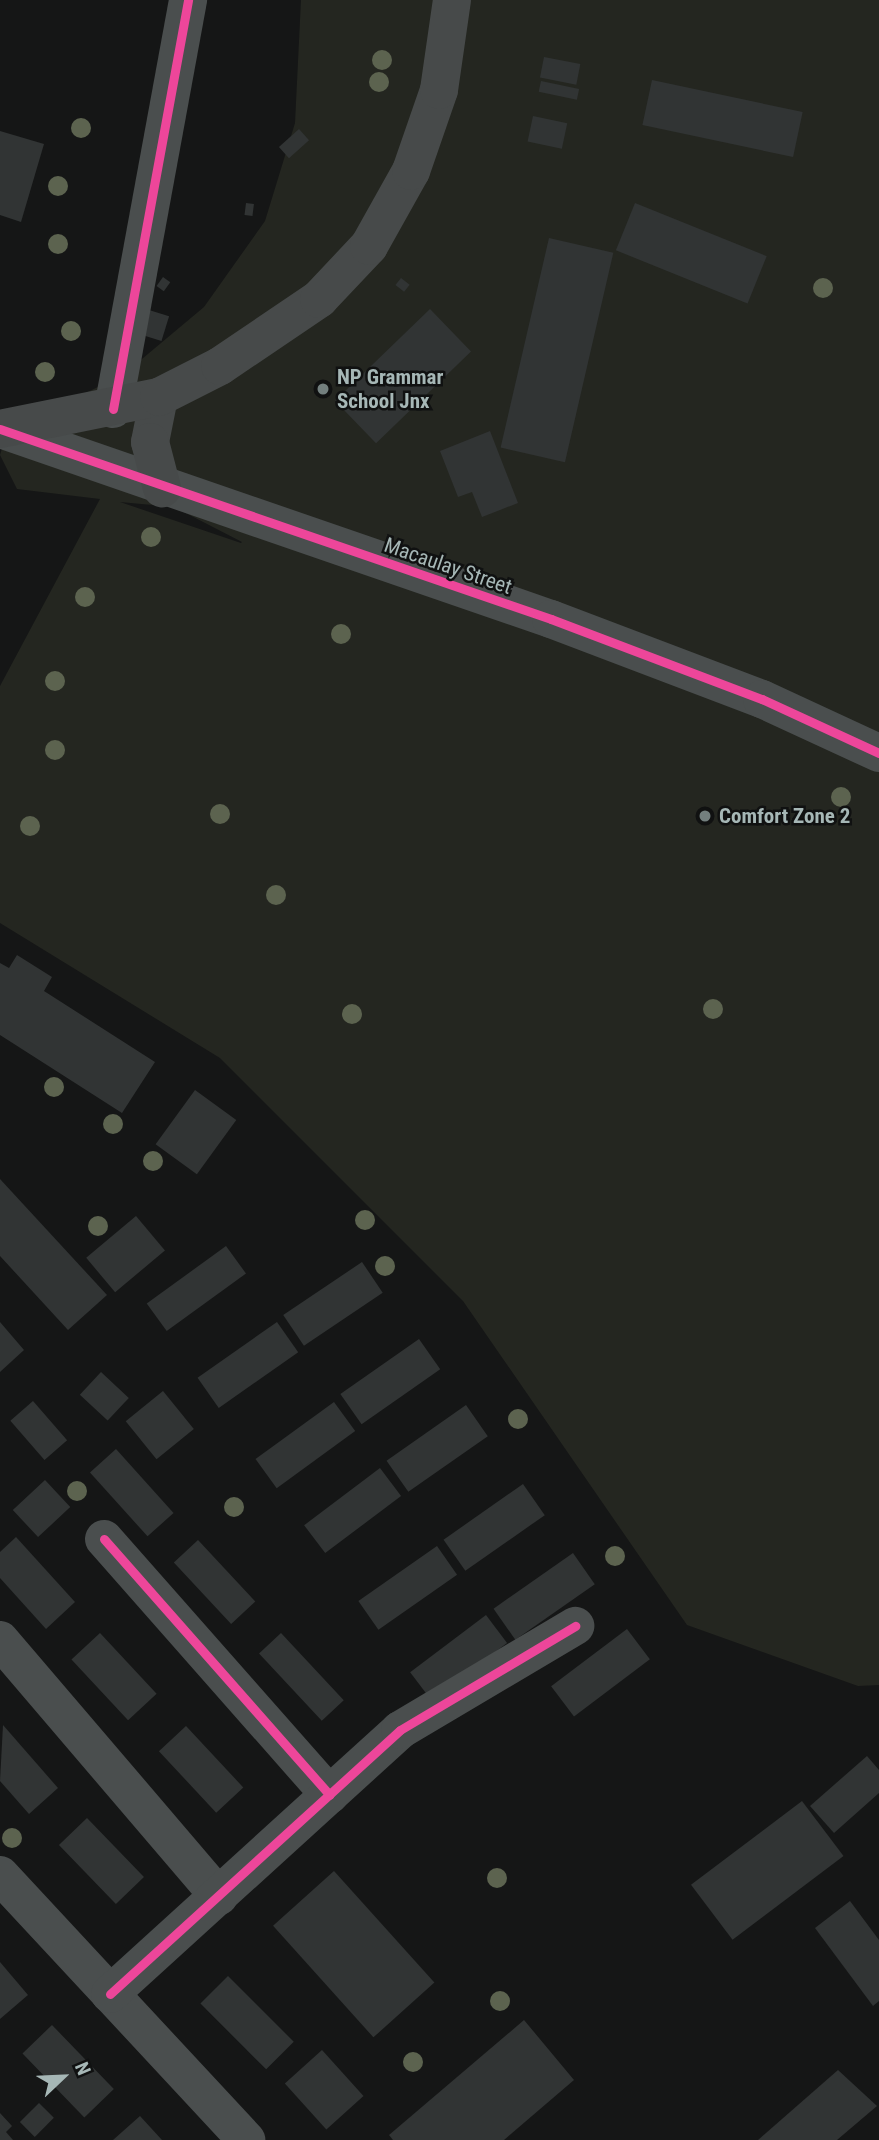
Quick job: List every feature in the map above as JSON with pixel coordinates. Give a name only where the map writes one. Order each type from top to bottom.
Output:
[{"type":"main road","points":[[0,429],[113,409],[159,397],[271,334],[319,299],[369,246],[411,171],[439,90],[452,0]]},
{"type":"main road","points":[[159,397],[150,442],[162,488]]},
{"type":"street","points":[[113,409],[188,0]]},
{"type":"street","name":"Macaulay Street","points":[[0,429],[162,488],[551,619],[762,699],[879,753]]},
{"type":"street","points":[[104,1539],[330,1795]]},
{"type":"street","points":[[110,1994],[400,1730],[575,1626]]},
{"type":"street","points":[[0,1640],[219,1896]]},
{"type":"street","points":[[0,1875],[246,2140]]},
{"type":"shaded area","points":[[301,0],[879,0],[879,1685],[858,1686],[687,1625],[463,1301],[220,1058],[0,923],[0,686],[100,499],[17,489],[0,455],[7,432],[124,374],[204,307],[265,221],[295,123]],"holes":[[[120,502],[174,507],[242,542]]]},
{"type":"building","points":[[544,57],[580,64],[576,85],[540,78]]},
{"type":"building","points":[[652,80],[803,112],[793,157],[642,125]]},
{"type":"building","points":[[541,81],[579,89],[577,100],[539,92]]},
{"type":"building","points":[[533,116],[567,123],[562,149],[528,141]]},
{"type":"building","points":[[299,129],[309,140],[289,158],[279,147]]},
{"type":"building","points":[[0,131],[44,144],[21,222],[0,215]]},
{"type":"building","points":[[246,203],[254,204],[252,216],[245,215]]},
{"type":"building","points":[[635,203],[767,256],[748,303],[616,250]]},
{"type":"building","points":[[549,238],[613,253],[565,462],[501,447]]},
{"type":"building","points":[[163,277],[170,282],[164,291],[157,286]]},
{"type":"building","points":[[401,278],[410,285],[404,292],[395,285]]},
{"type":"building","points":[[430,309],[471,351],[376,443],[335,401]]},
{"type":"building","points":[[149,310],[169,316],[161,341],[141,335]]},
{"type":"building","points":[[490,431],[518,503],[482,517],[472,492],[458,497],[440,451]]},
{"type":"building","points":[[17,955],[52,977],[44,991],[155,1062],[122,1113],[0,1035],[0,963],[9,968]]},
{"type":"building","points":[[195,1090],[236,1120],[197,1174],[156,1144]]},
{"type":"building","points":[[0,1179],[107,1295],[68,1330],[0,1256]]},
{"type":"building","points":[[136,1216],[165,1250],[115,1292],[86,1258]]},
{"type":"building","points":[[226,1246],[246,1274],[167,1331],[147,1304]]},
{"type":"building","points":[[362,1262],[383,1293],[304,1346],[283,1315]]},
{"type":"building","points":[[0,1322],[24,1350],[0,1372]]},
{"type":"building","points":[[277,1322],[298,1352],[219,1408],[198,1378]]},
{"type":"building","points":[[419,1339],[440,1369],[362,1424],[340,1394]]},
{"type":"building","points":[[101,1372],[129,1398],[108,1421],[80,1395]]},
{"type":"building","points":[[163,1391],[194,1429],[157,1459],[126,1421]]},
{"type":"building","points":[[33,1401],[67,1440],[44,1460],[10,1421]]},
{"type":"building","points":[[334,1402],[355,1431],[277,1488],[256,1459]]},
{"type":"building","points":[[466,1405],[488,1436],[408,1492],[387,1461]]},
{"type":"building","points":[[116,1449],[174,1513],[148,1536],[90,1472]]},
{"type":"building","points":[[380,1468],[401,1496],[325,1553],[304,1525]]},
{"type":"building","points":[[45,1480],[70,1507],[38,1537],[13,1510]]},
{"type":"building","points":[[523,1484],[545,1515],[465,1571],[444,1540]]},
{"type":"building","points":[[16,1537],[75,1602],[46,1629],[0,1578],[0,1552]]},
{"type":"building","points":[[198,1540],[255,1601],[231,1624],[174,1563]]},
{"type":"building","points":[[437,1546],[457,1575],[378,1630],[358,1601]]},
{"type":"building","points":[[573,1553],[595,1584],[515,1640],[494,1609]]},
{"type":"building","points":[[486,1615],[507,1643],[431,1700],[410,1672]]},
{"type":"building","points":[[627,1629],[650,1659],[574,1717],[551,1686]]},
{"type":"building","points":[[100,1633],[157,1694],[128,1720],[71,1660]]},
{"type":"building","points":[[281,1633],[344,1700],[322,1721],[259,1653]]},
{"type":"building","points":[[3,1725],[58,1788],[29,1814],[0,1781]]},
{"type":"building","points":[[186,1726],[243,1787],[216,1813],[159,1751]]},
{"type":"building","points":[[867,1756],[879,1770],[879,1793],[834,1833],[810,1806]]},
{"type":"building","points":[[802,1801],[844,1856],[733,1940],[691,1885]]},
{"type":"building","points":[[87,1818],[144,1877],[116,1904],[59,1845]]},
{"type":"building","points":[[334,1871],[434,1982],[373,2037],[273,1926]]},
{"type":"building","points":[[850,1901],[879,1940],[879,2001],[873,2006],[815,1928]]},
{"type":"building","points":[[0,1962],[28,1995],[0,2019]]},
{"type":"building","points":[[228,1976],[294,2042],[266,2069],[200,2004]]},
{"type":"building","points":[[524,2020],[574,2080],[504,2140],[393,2140],[389,2135]]},
{"type":"building","points":[[52,2025],[114,2089],[84,2118],[23,2053]]},
{"type":"building","points":[[322,2050],[363,2096],[326,2130],[285,2083]]},
{"type":"building","points":[[838,2070],[877,2106],[837,2140],[758,2140]]},
{"type":"building","points":[[39,2103],[54,2118],[35,2137],[20,2122]]},
{"type":"building","points":[[0,2113],[12,2126],[6,2132],[13,2140],[0,2140]]},
{"type":"building","points":[[140,2116],[162,2140],[113,2140]]},
{"type":"cycle path","points":[[113,409],[188,0]]},
{"type":"cycle path","points":[[0,429],[551,619],[762,699],[879,753]]},
{"type":"cycle path","points":[[104,1539],[330,1795]]},
{"type":"cycle path","points":[[110,1994],[400,1730],[575,1626]]},
{"type":"place","name":"NP Grammar School Jnx","points":[[323,389]]},
{"type":"place","name":"Comfort Zone 2","points":[[705,816]]}]
